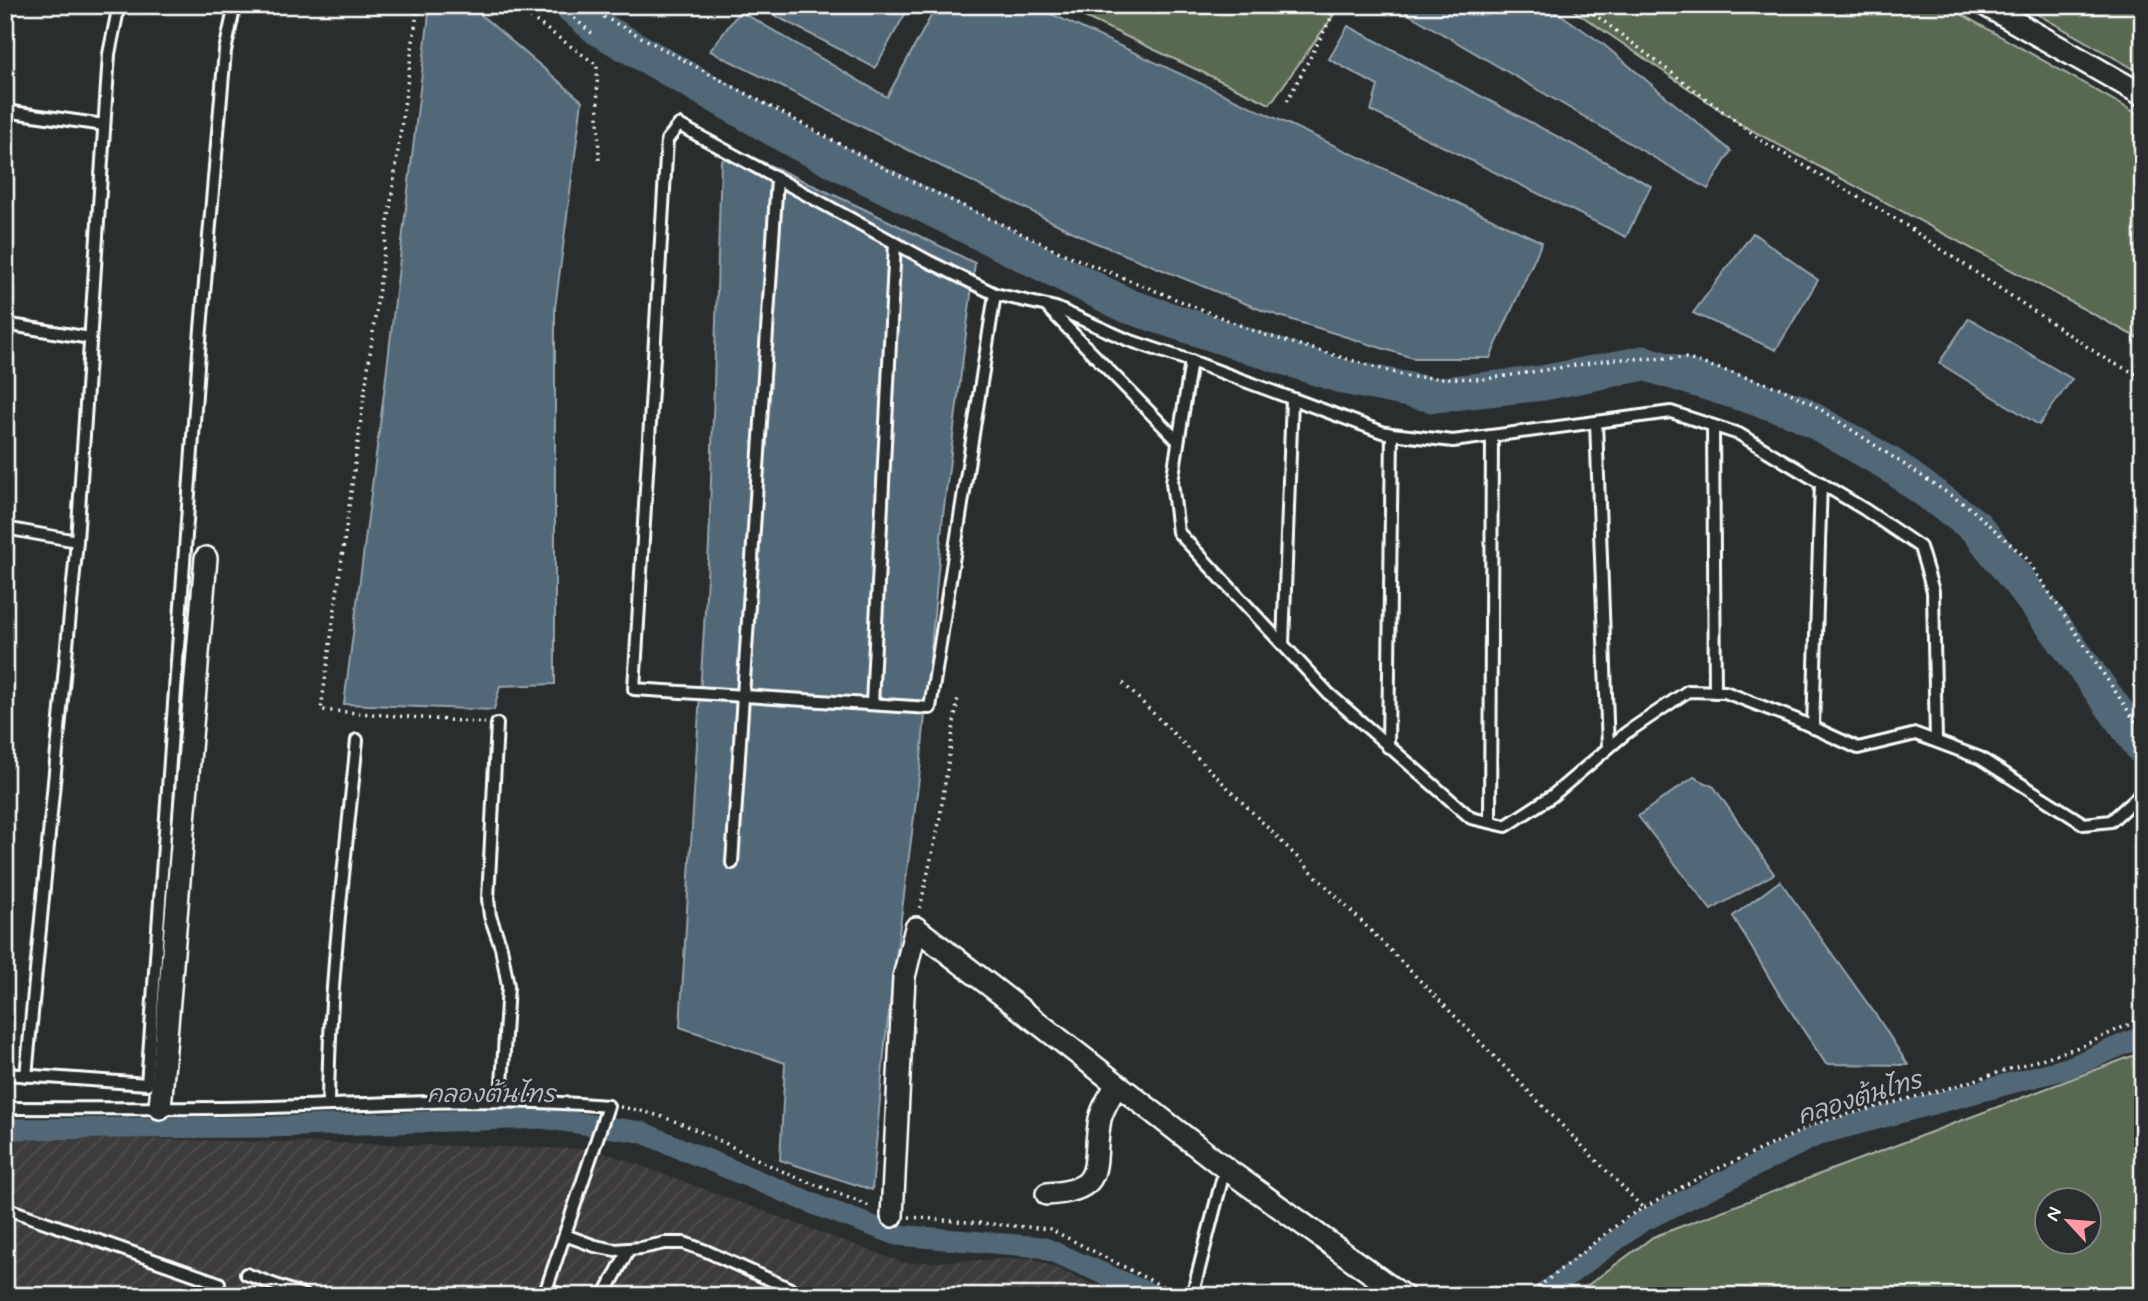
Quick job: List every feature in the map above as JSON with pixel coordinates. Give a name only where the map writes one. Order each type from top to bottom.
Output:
[{"type":"street","points":[[1985,5],[2143,95]]},
{"type":"street","points":[[160,1108],[206,558]]},
{"type":"street","points":[[892,1216],[904,977],[916,928],[1225,1168],[1403,1296]]},
{"type":"street","points":[[1047,1194],[1072,1192],[1093,1176],[1101,1116],[1117,1085]]},
{"type":"lane","points":[[26,1076],[76,541],[109,54],[119,5]]},
{"type":"lane","points":[[5,1074],[147,1084],[201,338],[225,51],[235,5]]},
{"type":"lane","points":[[5,111],[104,125]]},
{"type":"lane","points":[[995,294],[929,708],[635,689],[667,140],[679,125],[895,243],[995,294],[1045,306],[1128,340],[1382,432],[1453,441],[1671,412],[1739,434],[1864,509],[1920,547],[1933,591],[1936,741]]},
{"type":"lane","points":[[732,863],[777,179]]},
{"type":"lane","points":[[872,704],[895,243]]},
{"type":"lane","points":[[1045,306],[1178,441]]},
{"type":"lane","points":[[5,324],[90,338]]},
{"type":"lane","points":[[1191,361],[1172,482],[1178,532],[1328,693],[1472,818],[1506,825],[1552,796],[1626,733],[1688,691],[1725,692],[1858,748],[1916,734],[1980,758],[2084,824],[2111,821],[2143,792]]},
{"type":"lane","points":[[1283,644],[1292,399]]},
{"type":"lane","points":[[1596,422],[1608,748]]},
{"type":"lane","points":[[1713,426],[1715,692]]},
{"type":"lane","points":[[1388,747],[1392,434]]},
{"type":"lane","points":[[1490,822],[1492,436]]},
{"type":"lane","points":[[1814,728],[1821,483]]},
{"type":"lane","points":[[5,528],[76,541]]},
{"type":"lane","points":[[497,724],[488,899],[508,986],[501,1101]]},
{"type":"lane","points":[[328,1105],[333,974],[357,740]]},
{"type":"lane","points":[[5,1108],[160,1108],[501,1101],[550,1101],[608,1106],[545,1292],[564,1296]]},
{"type":"lane","points":[[1192,1296],[1225,1168]]},
{"type":"lane","points":[[5,1208],[219,1283]]},
{"type":"lane","points":[[565,1235],[615,1250],[641,1248],[664,1242],[684,1243],[806,1296]]},
{"type":"lane","points":[[604,1296],[629,1249]]},
{"type":"lane","points":[[246,1274],[305,1296]]},
{"type":"path","points":[[418,5],[321,710],[497,724]]},
{"type":"path","points":[[513,5],[597,65],[599,162]]},
{"type":"path","points":[[558,5],[593,34]]},
{"type":"path","points":[[563,9],[573,5]]},
{"type":"path","points":[[596,5],[604,17],[888,170],[1062,253],[1262,334],[1409,377],[1486,379],[1616,359],[1685,358],[1780,388],[1811,403],[1970,508],[2026,558],[2143,733]]},
{"type":"path","points":[[1287,101],[1338,5]]},
{"type":"path","points":[[1582,5],[1762,141],[1896,219],[2107,359],[2143,377]]},
{"type":"path","points":[[1123,683],[1643,1208]]},
{"type":"path","points":[[916,928],[939,823],[958,697]]},
{"type":"path","points":[[1527,1296],[1627,1217],[1704,1175],[1823,1121],[1953,1087],[2082,1046],[2143,1018]]},
{"type":"path","points":[[608,1106],[645,1111],[710,1134],[791,1174],[892,1216],[1050,1228],[1181,1296]]},
{"type":"shaded area","points":[[5,1136],[595,1149],[904,1263],[1033,1258],[1119,1296],[5,1296]]},
{"type":"green space","points":[[1059,5],[1314,5],[1333,16],[1270,104]]},
{"type":"green space","points":[[1566,5],[1945,5],[2143,117],[2143,341],[1742,125]]},
{"type":"green space","points":[[2021,5],[2143,5],[2143,74]]},
{"type":"green space","points":[[2143,1052],[2143,1296],[1573,1296],[1653,1237]]},
{"type":"water","points":[[430,5],[469,5],[582,101],[555,308],[555,684],[500,686],[494,710],[344,704]]},
{"type":"water","points":[[780,5],[910,5],[875,68],[774,15]]},
{"type":"water","points":[[937,5],[1032,5],[1542,242],[1490,358],[1413,358],[1264,311],[1089,240],[710,51],[740,11],[887,97]]},
{"type":"water","points":[[1393,5],[1547,5],[1603,44],[1731,151],[1708,189]]},
{"type":"water","points":[[1348,26],[1651,186],[1626,237],[1371,111],[1378,86],[1329,59]]},
{"type":"water","points":[[737,150],[975,263],[943,515],[920,770],[885,1043],[872,1190],[780,1160],[785,1063],[680,1027],[709,544],[721,161]]},
{"type":"water","points":[[1753,233],[1818,280],[1776,350],[1693,313]]},
{"type":"water","points":[[1969,318],[2072,379],[2039,425],[1939,363]]},
{"type":"water","points":[[1694,777],[1714,787],[1774,874],[1711,910],[1638,816]]},
{"type":"water","points":[[1780,881],[1878,1018],[1908,1065],[1826,1064],[1776,989],[1733,916]]},
{"type":"waterway","points":[[571,5],[598,28],[799,143],[1128,306],[1344,377],[1434,395],[1543,383],[1644,363],[1797,411],[1891,465],[1976,527],[2057,630],[2143,748]]},
{"type":"waterway","name":"คลองต้นไทร","points":[[1540,1296],[1641,1222],[1820,1134],[2068,1068],[2143,1036]]},
{"type":"waterway","name":"คลองต้นไทร","points":[[5,1129],[271,1127],[542,1118],[641,1132],[821,1207],[897,1235],[1042,1247],[1155,1296]]}]
